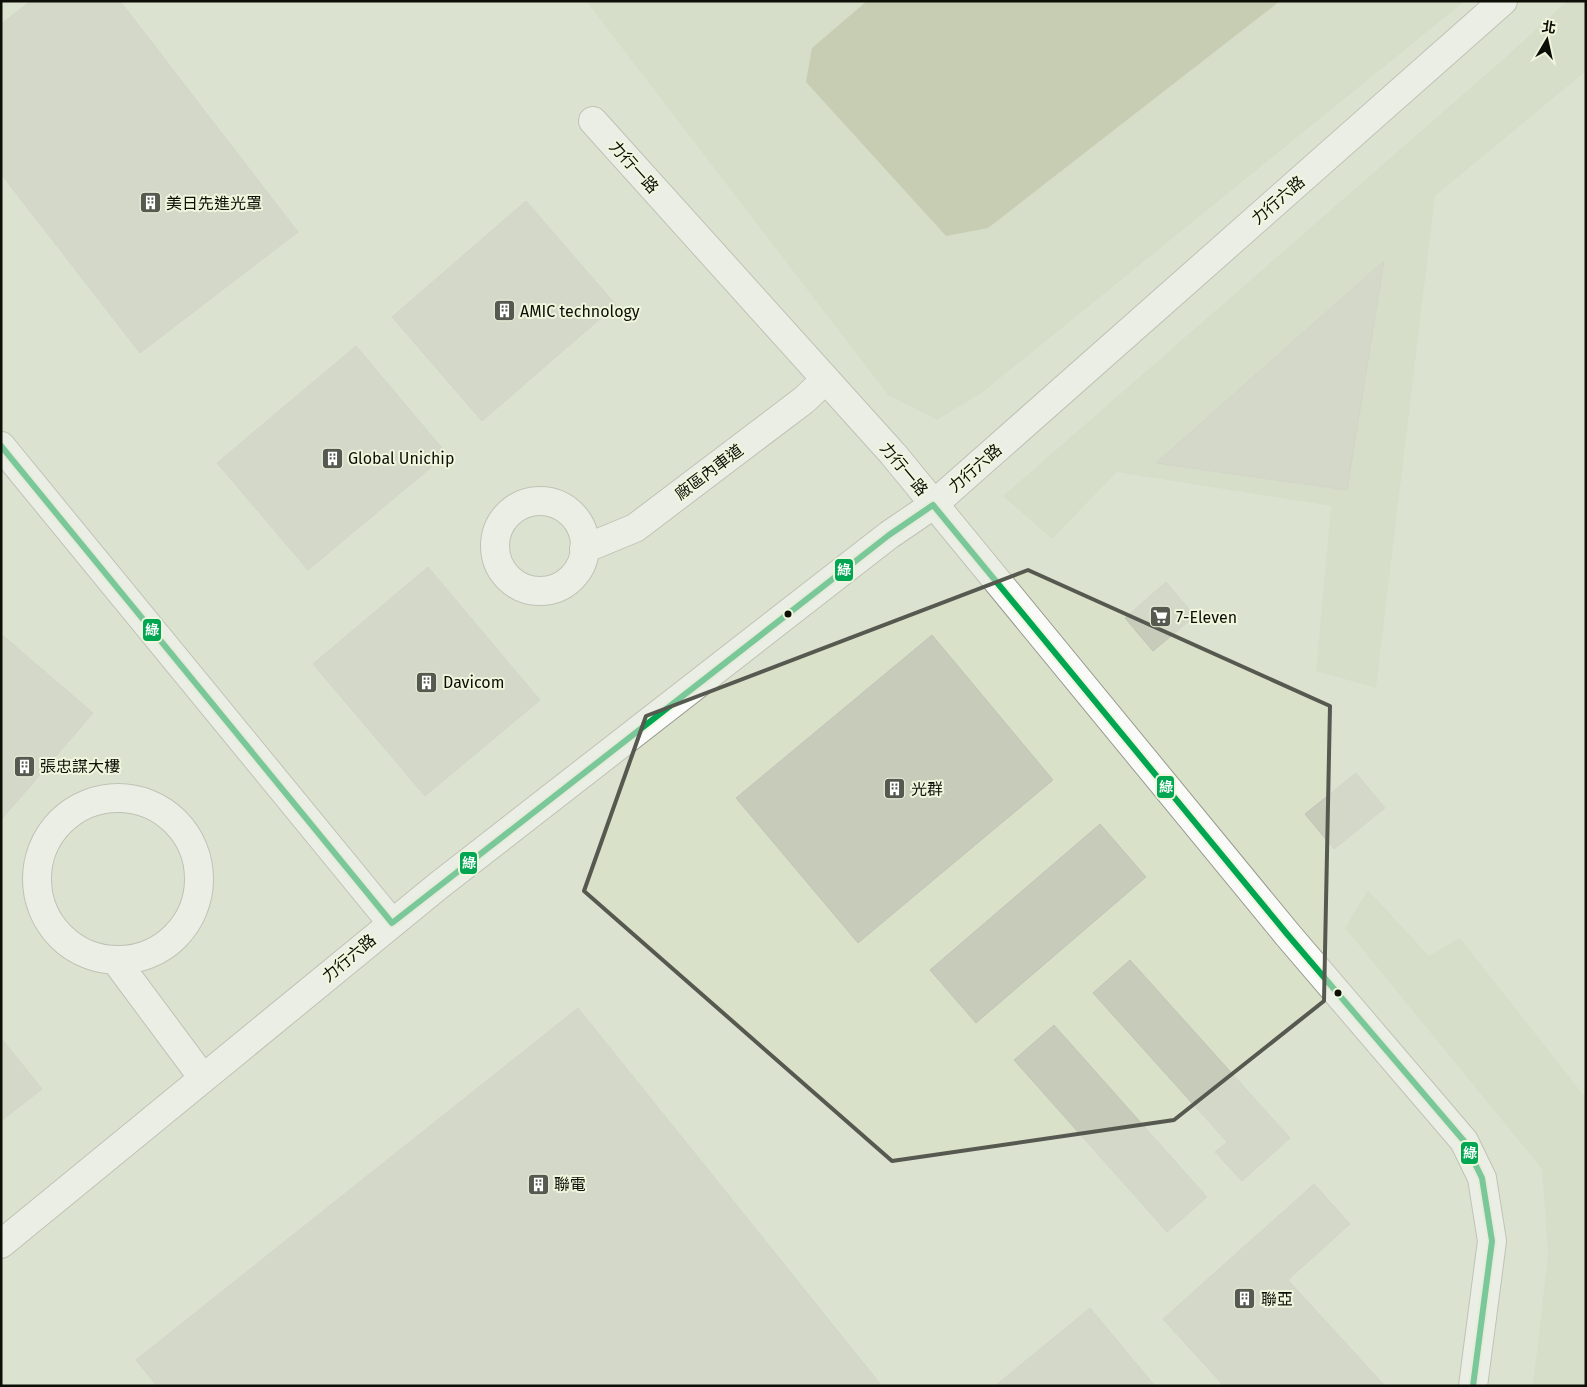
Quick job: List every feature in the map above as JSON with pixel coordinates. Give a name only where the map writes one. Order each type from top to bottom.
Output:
[{"type":"street","name":"力行六路","points":[[1,1244],[392,923],[889,535],[933,505],[1503,1]]},
{"type":"street","name":"力行一路","points":[[593,121],[893,454],[1287,934],[1464,1141],[1482,1178],[1492,1241],[1473,1386]]},
{"type":"street","name":"廠區內車道","points":[[584,549],[635,528],[804,400],[825,380]]},
{"type":"street","points":[[1,446],[392,923]]},
{"type":"street","points":[[116,960],[142,957],[166,945],[185,927],[196,904],[200,878],[195,852],[182,829],[164,812],[140,800],[114,798],[88,804],[64,818],[47,840],[38,866],[38,893],[48,919],[65,940],[89,954],[116,960],[203,1078]]},
{"type":"highlighted area","points":[[1028,570],[1330,706],[1324,1001],[1174,1120],[892,1161],[584,891],[646,716]]},
{"type":"shaded area","points":[[1,1],[1586,1],[1586,1386],[1,1386]]},
{"type":"shaded area","points":[[586,1],[1465,1],[983,392],[937,420],[888,395]]},
{"type":"shaded area","points":[[867,1],[1280,1],[988,228],[946,236],[806,82],[812,48]]},
{"type":"shaded area","points":[[1567,1],[1586,1],[1586,71],[1435,196],[1376,688],[1316,671],[1331,506],[1117,472],[1052,539],[1003,496],[1507,56]]},
{"type":"shaded area","points":[[1368,890],[1429,956],[1460,938],[1586,1098],[1586,1386],[1533,1386],[1548,1254],[1542,1169],[1345,928]]},
{"type":"building","name":"美日先進光罩","points":[[31,1],[120,1],[298,232],[140,353],[1,174],[1,24]]},
{"type":"building","name":"AMIC technology","points":[[526,201],[616,305],[482,421],[392,317]]},
{"type":"building","points":[[1384,261],[1347,490],[1156,463]]},
{"type":"building","name":"Global Unichip","points":[[356,346],[447,454],[308,570],[217,463]]},
{"type":"building","name":"Davicom","points":[[428,567],[540,700],[425,796],[313,664]]},
{"type":"building","name":"7-Eleven","points":[[1166,582],[1195,616],[1153,651],[1125,618]]},
{"type":"building","name":"張忠謀大樓","points":[[1,634],[93,713],[1,820]]},
{"type":"building","name":"光群","points":[[932,635],[1053,780],[858,943],[736,798]]},
{"type":"building","points":[[1356,773],[1385,808],[1334,849],[1305,814]]},
{"type":"building","points":[[1100,824],[1146,877],[976,1023],[930,970]]},
{"type":"building","points":[[1130,960],[1290,1138],[1242,1181],[1215,1152],[1227,1142],[1093,993]]},
{"type":"building","name":"聯電","points":[[578,1008],[882,1386],[157,1386],[136,1360]]},
{"type":"building","points":[[1054,1025],[1207,1197],[1167,1232],[1014,1060]]},
{"type":"building","points":[[1,1038],[42,1089],[1,1121]]},
{"type":"building","name":"聯亞","points":[[1314,1184],[1350,1224],[1288,1280],[1385,1386],[1224,1386],[1163,1319]]},
{"type":"building","points":[[1090,1308],[1155,1386],[995,1386]]},
{"type":"transit line","name":"綠","points":[[1,446],[392,923],[889,535],[933,505],[1287,934],[1464,1141],[1482,1178],[1492,1241],[1473,1386]]},
{"type":"place","name":"美日先進光罩","points":[[150,203]]},
{"type":"place","name":"AMIC technology","points":[[504,311]]},
{"type":"place","name":"Global Unichip","points":[[332,458]]},
{"type":"place","name":"7-Eleven","points":[[1160,617]]},
{"type":"place","name":"Davicom","points":[[427,682]]},
{"type":"place","name":"張忠謀大樓","points":[[24,766]]},
{"type":"place","name":"光群","points":[[895,789]]},
{"type":"place","name":"聯電","points":[[538,1184]]},
{"type":"place","name":"聯亞","points":[[1245,1299]]}]
